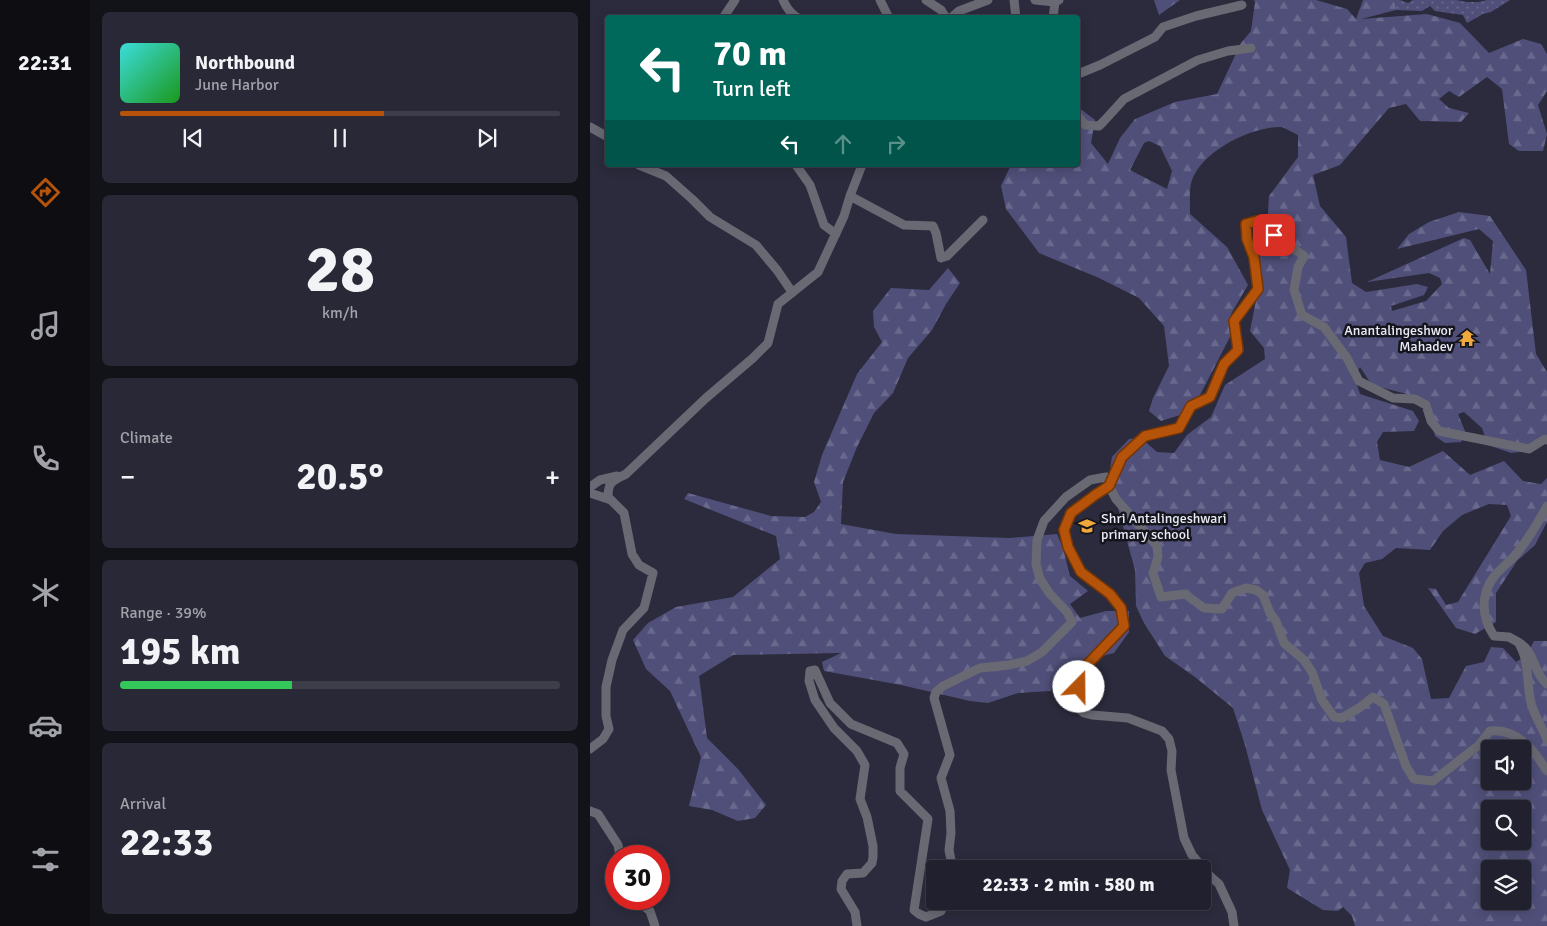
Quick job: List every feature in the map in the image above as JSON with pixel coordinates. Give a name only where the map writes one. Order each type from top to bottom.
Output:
[{"type":"street","points":[[725,15],[735,0]]},
{"type":"street","points":[[782,0],[795,15]]},
{"type":"street","points":[[880,0],[888,15]]},
{"type":"street","points":[[926,0],[944,15]]},
{"type":"street","points":[[954,15],[959,11],[988,0]]},
{"type":"street","points":[[1014,0],[1016,15]]},
{"type":"street","points":[[1035,0],[1057,1],[1054,15]]},
{"type":"street","points":[[1080,73],[1155,37],[1163,27],[1196,16],[1242,6]]},
{"type":"street","points":[[1080,119],[1085,125],[1099,126],[1124,99],[1198,60],[1228,51],[1252,48]]},
{"type":"street","points":[[590,127],[605,135]]},
{"type":"street","points":[[644,167],[666,176],[710,217],[756,245],[778,270],[792,292]]},
{"type":"street","points":[[797,167],[810,185],[824,225],[836,234]]},
{"type":"street","points":[[590,749],[603,740],[609,729],[606,716],[606,687],[612,660],[623,630],[644,608],[653,573],[639,565],[632,554],[624,513],[608,497],[608,488],[611,483],[626,474],[706,398],[768,343],[778,304],[818,272],[844,216],[861,167]]},
{"type":"street","points":[[850,196],[904,225],[933,226],[941,258],[947,256],[983,220]]},
{"type":"street","points":[[1234,926],[1232,912],[1219,884],[1192,855],[1184,838],[1171,770],[1172,751],[1169,739],[1162,731],[1128,718],[1092,715],[1084,713],[1078,708],[1079,687],[1085,667],[1124,626],[1121,608],[1110,594],[1081,572],[1068,547],[1064,530],[1071,513],[1109,486],[1122,457],[1145,436],[1179,428],[1191,406],[1210,397],[1224,364],[1238,350],[1234,321],[1258,289],[1254,257],[1247,239],[1246,224],[1260,220],[1274,235],[1304,256],[1298,267],[1294,290],[1302,315],[1324,327],[1347,358],[1359,381],[1393,398],[1415,399],[1426,406],[1431,421],[1439,431],[1529,449],[1545,439],[1547,440]]},
{"type":"street","points":[[590,487],[600,480],[626,474]]},
{"type":"street","points":[[951,860],[949,850],[952,833],[950,811],[941,778],[950,755],[934,698],[936,692],[943,686],[980,668],[1027,661],[1042,652],[1072,622],[1040,580],[1036,564],[1037,540],[1044,521],[1066,497],[1090,480],[1106,477],[1116,499],[1157,546],[1158,557],[1153,573],[1161,597],[1185,594],[1204,608],[1222,609],[1232,593],[1246,588],[1256,590],[1263,595],[1284,643],[1304,660],[1312,672],[1322,700],[1334,716],[1342,718],[1373,697],[1384,704],[1406,766],[1414,780],[1433,782],[1479,745],[1490,731],[1498,730],[1520,739],[1533,749],[1547,771]]},
{"type":"street","points":[[590,493],[611,500]]},
{"type":"street","points":[[1547,506],[1520,550],[1494,577],[1485,590],[1484,616],[1494,636],[1509,637],[1526,646],[1540,678],[1547,684]]},
{"type":"street","points":[[1518,642],[1528,666],[1528,686],[1532,705],[1547,739]]},
{"type":"street","points":[[857,926],[854,912],[841,889],[842,881],[847,874],[863,873],[872,864],[873,846],[867,817],[860,799],[865,765],[857,751],[834,728],[815,700],[809,681],[810,671],[815,670],[830,703],[851,724],[897,743],[901,748],[904,754],[900,768],[900,791],[928,819],[914,910],[926,917],[942,910]]},
{"type":"street","points":[[590,811],[598,814],[618,845]]},
{"type":"street","points":[[649,910],[655,926]]},
{"type":"green space","points":[[1154,0],[1180,0],[1159,15]]},
{"type":"green space","points":[[1254,0],[1316,0],[1347,9],[1356,19],[1363,0],[1395,0],[1396,10],[1361,19],[1427,14],[1460,23],[1489,53],[1523,39],[1541,44],[1547,54],[1547,91],[1538,105],[1547,134],[1543,151],[1519,151],[1509,144],[1502,89],[1487,77],[1459,97],[1449,91],[1439,99],[1449,108],[1469,113],[1461,122],[1420,121],[1406,104],[1389,108],[1340,165],[1313,175],[1320,206],[1346,237],[1352,283],[1366,292],[1417,284],[1428,287],[1424,295],[1391,306],[1392,311],[1426,301],[1442,284],[1440,278],[1429,273],[1367,282],[1464,238],[1470,240],[1490,274],[1493,241],[1479,229],[1397,249],[1409,234],[1429,222],[1459,212],[1490,216],[1526,270],[1536,354],[1547,372],[1547,436],[1528,451],[1511,453],[1488,445],[1482,428],[1464,412],[1458,414],[1465,431],[1461,442],[1445,443],[1435,436],[1429,408],[1407,394],[1372,385],[1360,367],[1354,376],[1360,394],[1413,411],[1419,421],[1414,431],[1383,432],[1377,442],[1380,460],[1409,467],[1443,451],[1470,475],[1504,461],[1523,481],[1541,484],[1547,478],[1547,522],[1535,545],[1517,561],[1496,593],[1496,622],[1475,634],[1456,628],[1428,588],[1436,589],[1446,605],[1458,602],[1511,516],[1507,505],[1489,504],[1462,515],[1443,531],[1430,550],[1396,548],[1382,559],[1365,563],[1359,573],[1364,606],[1383,636],[1413,648],[1422,659],[1431,699],[1449,698],[1466,666],[1484,662],[1491,647],[1503,648],[1516,662],[1526,656],[1534,641],[1547,641],[1547,926],[1355,926],[1352,916],[1343,907],[1338,911],[1323,910],[1287,888],[1290,870],[1262,810],[1233,708],[1195,677],[1165,656],[1144,623],[1136,606],[1135,570],[1109,475],[1112,457],[1129,439],[1141,438],[1157,452],[1174,453],[1187,435],[1211,417],[1225,385],[1265,359],[1264,348],[1250,331],[1258,290],[1258,242],[1267,229],[1269,196],[1298,157],[1298,135],[1281,127],[1256,131],[1243,136],[1229,142],[1206,159],[1192,180],[1190,214],[1227,247],[1248,285],[1231,314],[1230,337],[1199,397],[1180,415],[1161,421],[1149,411],[1153,398],[1169,366],[1164,326],[1139,298],[1099,278],[1039,253],[1006,209],[1001,186],[1010,167],[1080,167],[1080,109],[1095,120],[1091,143],[1108,164],[1120,138],[1135,119],[1175,102],[1217,94],[1241,43],[1251,31]],"holes":[[[1149,141],[1160,146],[1172,171],[1167,189],[1130,170],[1144,143]]]},
{"type":"green space","points":[[1395,0],[1408,3],[1413,0],[1479,2],[1510,0],[1491,12],[1483,14],[1467,23],[1463,15],[1435,11],[1430,6],[1422,11],[1396,10]]},
{"type":"green space","points":[[948,268],[960,283],[932,330],[908,358],[893,393],[874,413],[857,447],[843,482],[841,524],[896,534],[1009,538],[1057,534],[1063,548],[1070,576],[1088,591],[1070,604],[1080,618],[1106,611],[1129,611],[1129,632],[1114,653],[1079,662],[1069,669],[1050,691],[1018,693],[988,703],[824,671],[822,662],[841,653],[733,655],[699,676],[707,738],[738,769],[766,805],[755,818],[738,821],[712,810],[689,806],[701,757],[670,691],[646,669],[633,640],[648,623],[676,607],[733,597],[780,559],[776,536],[684,499],[688,493],[771,516],[805,517],[814,512],[821,502],[814,482],[822,455],[857,374],[882,342],[874,327],[873,311],[891,288],[929,290]]},
{"type":"place","name":"Anantalingeshwor Mahadev","points":[[1467,338]]},
{"type":"place","name":"Shri Antalingeshwari primary school","points":[[1087,526]]},
{"type":"route","points":[[1079,687],[1085,667],[1124,626],[1121,608],[1110,594],[1081,572],[1068,547],[1064,530],[1071,513],[1109,486],[1122,457],[1145,436],[1179,428],[1191,406],[1210,397],[1224,364],[1238,350],[1234,321],[1258,289],[1254,257],[1247,239],[1246,224],[1260,220],[1274,235]]}]
